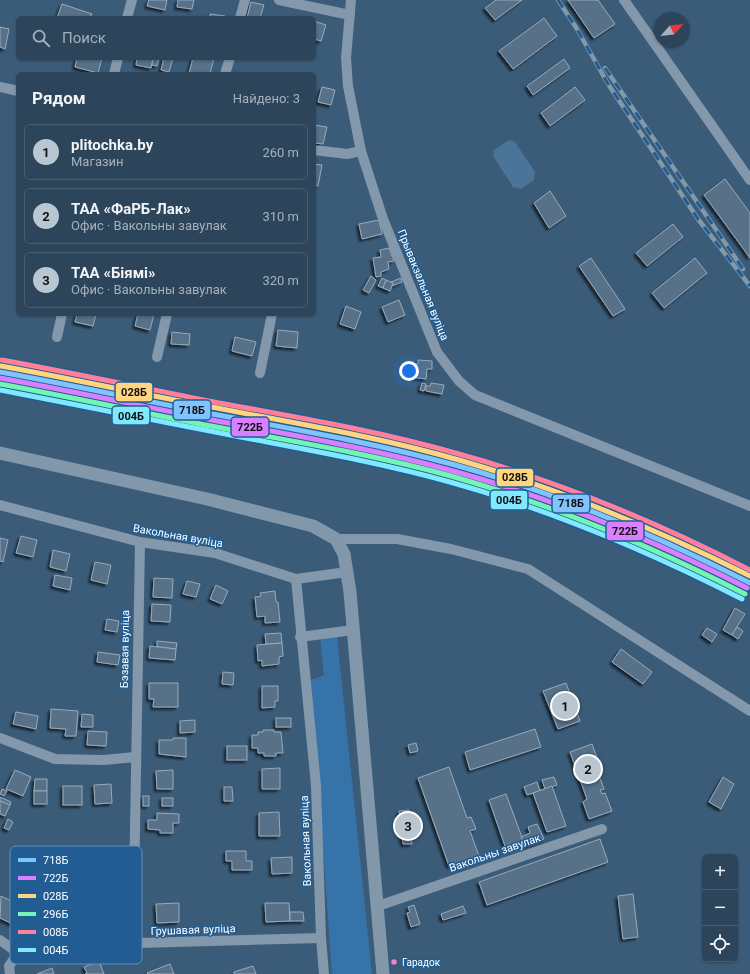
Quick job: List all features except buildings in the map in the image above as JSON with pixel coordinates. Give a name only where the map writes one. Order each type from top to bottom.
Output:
[{"type":"main road","points":[[0,453],[207,499],[313,526],[336,539],[344,554],[347,572],[383,974]]},
{"type":"street","points":[[128,16],[132,0]]},
{"type":"street","points":[[241,16],[245,0]]},
{"type":"street","points":[[279,0],[350,15]]},
{"type":"street","name":"Прывакзальная вуліца","points":[[351,0],[346,58],[348,86],[361,151],[383,219],[421,315],[438,352],[459,381],[474,395],[750,506]]},
{"type":"street","points":[[624,0],[750,180]]},
{"type":"street","points":[[114,72],[118,60]]},
{"type":"street","points":[[226,72],[229,60]]},
{"type":"street","points":[[0,87],[16,91]]},
{"type":"street","points":[[316,150],[346,154],[361,151]]},
{"type":"street","points":[[58,337],[62,316]]},
{"type":"street","points":[[157,357],[167,316]]},
{"type":"street","points":[[260,373],[272,316]]},
{"type":"street","name":"Вакольная вуліца","points":[[0,505],[140,542],[215,553],[296,579],[300,637],[316,786],[321,938],[324,974]]},
{"type":"street","points":[[336,539],[397,538],[451,549],[528,568],[552,586],[750,711]]},
{"type":"street","name":"Бэзавая вуліца","points":[[134,846],[140,542]]},
{"type":"street","points":[[296,579],[347,572]]},
{"type":"street","points":[[300,637],[353,630]]},
{"type":"street","points":[[0,738],[55,759],[104,760],[135,757]]},
{"type":"street","name":"Вакольны завулак","points":[[378,906],[602,829]]},
{"type":"street","name":"Грушавая вуліца","points":[[142,944],[321,938]]},
{"type":"street","points":[[0,940],[10,947]]},
{"type":"street","points":[[10,974],[11,964]]},
{"type":"shaded area","points":[[509,140],[515,142],[535,172],[534,180],[521,189],[513,187],[493,156],[494,150]]},
{"type":"shaded area","points":[[320,637],[337,637],[372,974],[332,974],[311,680],[324,675]]},
{"type":"railway","points":[[558,0],[577,29],[608,84],[698,219],[750,286]]},
{"type":"railway","points":[[605,68],[743,269]]},
{"type":"transit line","name":"008Б","points":[[2,360],[337,425],[398,438],[459,454],[534,477],[608,504],[715,552],[750,570]]},
{"type":"transit line","name":"028Б","points":[[1,366],[339,431],[399,444],[459,460],[497,471],[607,511],[679,542],[750,576]]},
{"type":"transit line","name":"718Б","points":[[0,372],[334,437],[455,465],[531,488],[605,516],[678,548],[750,583]]},
{"type":"transit line","name":"722Б","points":[[0,378],[333,443],[453,471],[529,494],[603,522],[676,553],[747,588]]},
{"type":"transit line","name":"296Б","points":[[0,384],[361,454],[451,476],[489,487],[564,513],[674,559],[745,594]]},
{"type":"transit line","name":"004Б","points":[[0,390],[330,454],[450,482],[525,505],[599,533],[671,564],[742,599]]},
{"type":"place","name":"plitochka.by","points":[[565,706]]},
{"type":"place","name":"ТАА «ФаРБ-Лак»","points":[[588,769]]},
{"type":"place","name":"ТАА «Біямі»","points":[[408,826]]},
{"type":"place","name":"Гарадок","points":[[394,962]]}]
